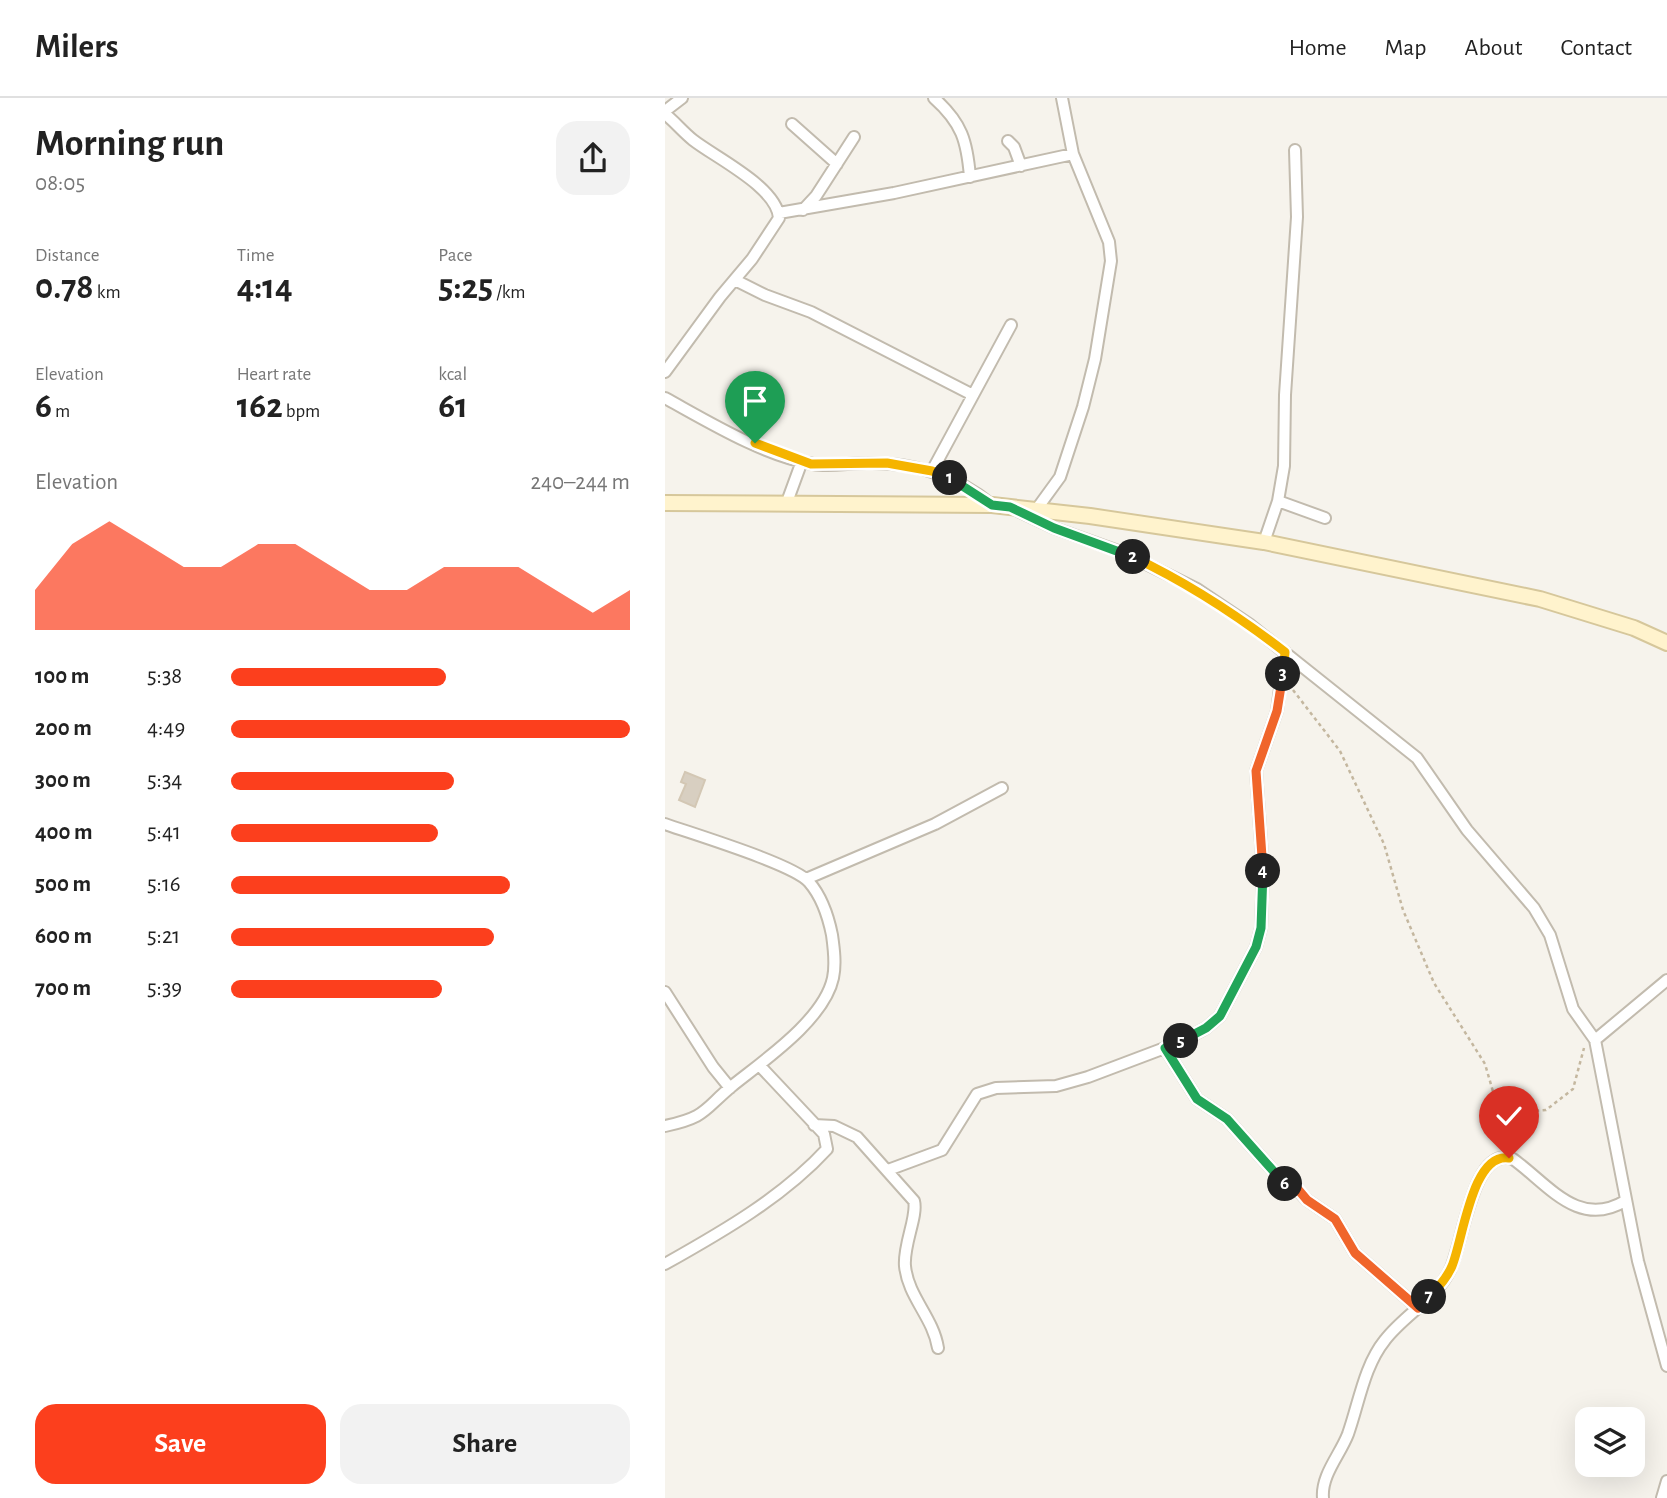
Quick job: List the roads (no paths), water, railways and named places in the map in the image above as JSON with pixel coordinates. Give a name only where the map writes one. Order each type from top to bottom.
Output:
[{"type":"street","points":[[665,372],[774,229],[779,213],[776,205],[751,180],[694,141],[665,112],[682,98]]},
{"type":"street","points":[[934,98],[961,128],[970,177]]},
{"type":"street","points":[[1035,510],[1060,477],[1073,440],[1095,359],[1109,282],[1109,242],[1073,154],[1062,98]]},
{"type":"street","points":[[792,124],[837,164]]},
{"type":"street","points":[[803,210],[816,196],[855,137]]},
{"type":"street","points":[[1008,141],[1014,147],[1021,166]]},
{"type":"street","points":[[1264,542],[1278,501],[1284,466],[1286,385],[1293,312],[1295,150]]},
{"type":"street","points":[[779,213],[970,177],[1073,154]]},
{"type":"street","points":[[734,280],[811,312],[971,394]]},
{"type":"street","points":[[932,471],[971,394],[999,351],[1011,325]]},
{"type":"street","points":[[665,398],[722,428],[801,461],[833,465],[887,463],[932,471],[962,484],[992,505]]},
{"type":"street","points":[[787,502],[801,461]]},
{"type":"street","points":[[1278,501],[1325,518]]},
{"type":"street","points":[[665,503],[992,505],[1035,510],[1264,542],[1540,599],[1634,628],[1667,643]]},
{"type":"street","points":[[1010,507],[1054,528],[1124,552],[1184,582],[1285,652],[1399,742],[1430,774],[1467,830],[1543,921],[1573,1009],[1594,1040],[1625,1201],[1667,1366]]},
{"type":"street","points":[[888,1170],[941,1150],[977,1094],[996,1088],[1056,1086],[1165,1048],[1216,1021],[1256,947],[1261,928],[1263,870],[1256,771],[1277,711],[1285,652]]},
{"type":"street","points":[[806,879],[935,824],[1002,788]]},
{"type":"street","points":[[665,824],[758,857],[806,879],[823,904],[834,948],[833,978],[812,1013],[760,1066],[730,1087],[705,1113],[665,1126]]},
{"type":"street","points":[[1594,1040],[1667,980]]},
{"type":"street","points":[[665,992],[713,1067],[730,1087]]},
{"type":"street","points":[[1165,1048],[1197,1099],[1227,1119],[1285,1183],[1296,1187],[1307,1200],[1335,1219],[1355,1253],[1418,1308]]},
{"type":"street","points":[[665,1264],[716,1236],[827,1149],[828,1143],[814,1125],[760,1066]]},
{"type":"street","points":[[814,1125],[827,1125],[850,1133],[870,1149],[915,1203],[905,1248],[905,1266],[912,1291],[931,1322],[938,1348]]},
{"type":"street","points":[[1322,1498],[1324,1483],[1347,1436],[1377,1350],[1418,1308],[1451,1268],[1477,1181],[1496,1159],[1513,1159],[1554,1193],[1582,1209],[1605,1211],[1625,1201]]},
{"type":"street","points":[[1662,1498],[1667,1481]]}]
